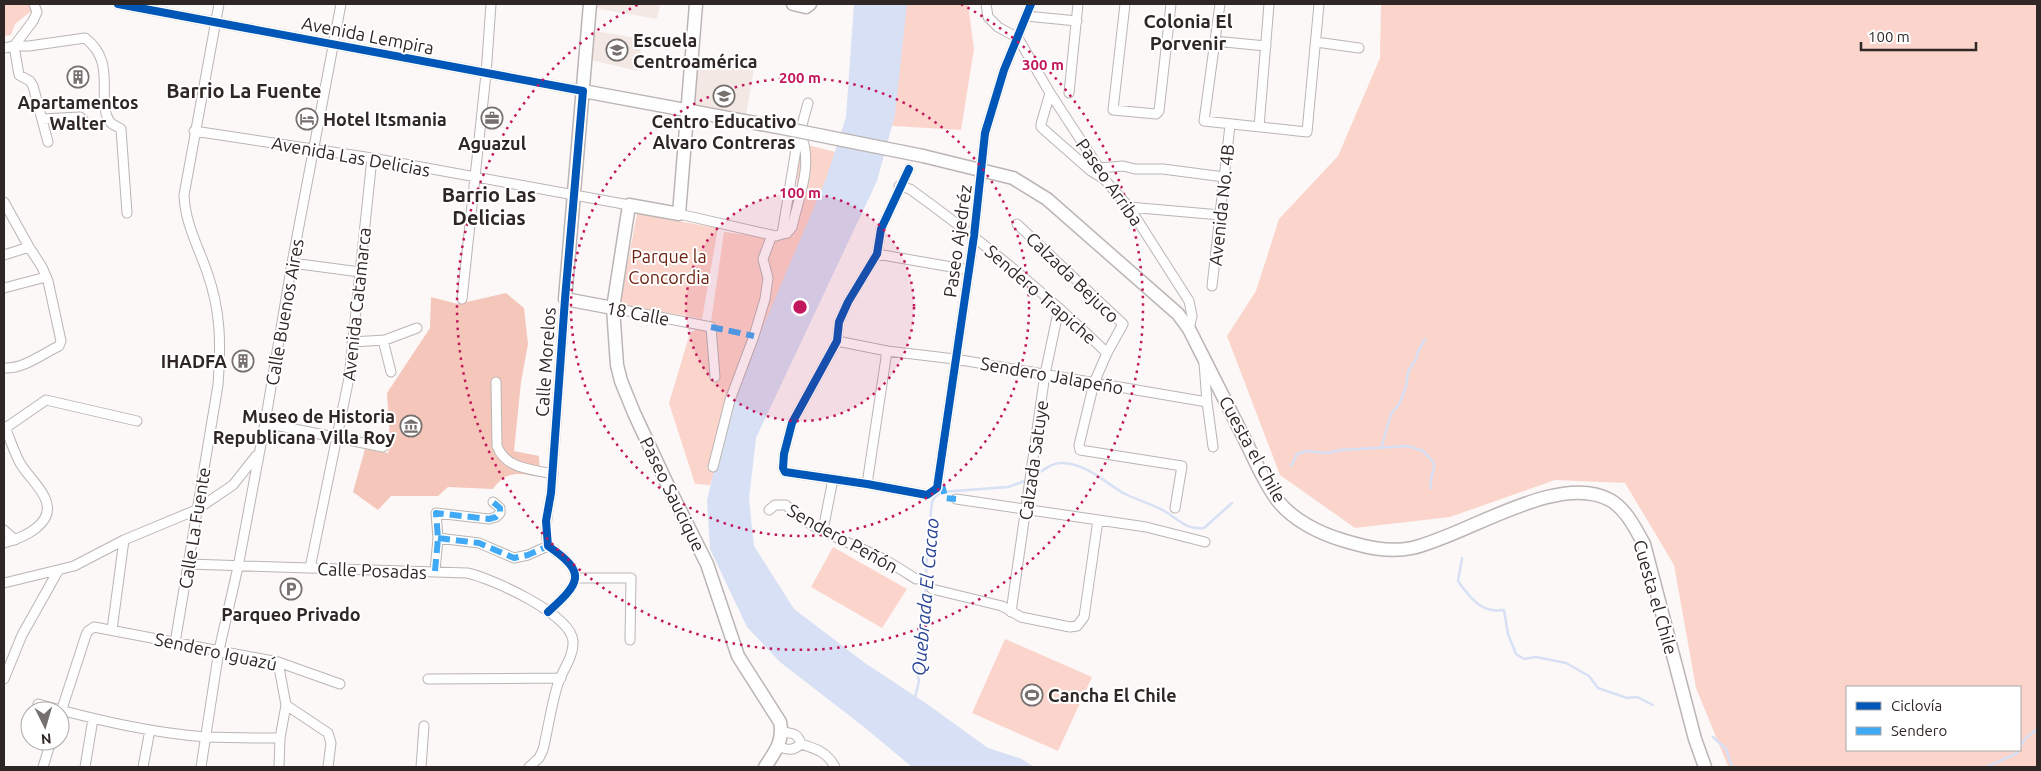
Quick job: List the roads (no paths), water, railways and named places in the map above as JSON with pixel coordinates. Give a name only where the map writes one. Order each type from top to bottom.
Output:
[{"type":"main road","name":"Calle Morelos","points":[[565,299],[590,4]]},
{"type":"main road","points":[[679,214],[696,4]]},
{"type":"main road","points":[[793,4],[808,6]]},
{"type":"main road","name":"Avenida Lempira","points":[[583,91],[922,156]]},
{"type":"main road","name":"Cuesta el Chile","points":[[922,156],[1013,178],[1047,199],[1178,314],[1190,329],[1253,456],[1279,502],[1303,522],[1330,536],[1383,550],[1412,548],[1543,498],[1569,492],[1590,493],[1610,500],[1629,517],[1644,544],[1693,730],[1705,767]]},
{"type":"main road","name":"Avenida Las Delicias","points":[[629,205],[679,214]]},
{"type":"main road","name":"Paseo Saucique","points":[[629,205],[613,308],[617,365],[630,405],[707,564],[738,656],[780,722],[782,732]]},
{"type":"main road","name":"18 Calle","points":[[565,299],[613,308]]},
{"type":"main road","points":[[765,767],[778,747],[782,732]]},
{"type":"street","points":[[34,4],[37,12],[33,21],[14,46],[20,76],[30,81],[33,86],[48,142]]},
{"type":"street","name":"Avenida Lempira","points":[[118,4],[583,91]]},
{"type":"street","name":"Calle La Fuente","points":[[175,643],[218,386],[221,339],[218,307],[208,272],[188,224],[184,209],[184,195],[194,131],[219,4]]},
{"type":"street","name":"Calle Buenos Aires","points":[[201,767],[219,650],[238,567],[292,263],[341,4]]},
{"type":"street","points":[[462,299],[486,74],[491,4]]},
{"type":"street","points":[[986,4],[988,17],[998,27],[1018,38]]},
{"type":"street","name":"Paseo Ajedréz","points":[[867,484],[927,495],[937,488],[974,236],[985,133],[1004,70],[1031,4]]},
{"type":"street","points":[[1069,93],[1078,4]]},
{"type":"street","points":[[1125,4],[1113,109],[1114,111],[1156,114],[1159,111],[1171,4]]},
{"type":"street","points":[[1220,4],[1204,121],[1307,132],[1319,4]]},
{"type":"street","points":[[1259,127],[1269,4]]},
{"type":"street","points":[[1026,16],[1077,21]]},
{"type":"street","points":[[4,48],[84,38],[90,42],[100,56],[104,72],[107,116],[112,124],[121,129],[128,213]]},
{"type":"street","name":"Paseo Arriba","points":[[1018,38],[1104,179],[1129,207],[1189,301],[1192,316],[1190,329]]},
{"type":"street","points":[[1214,42],[1266,46]]},
{"type":"street","points":[[1316,42],[1359,48]]},
{"type":"street","points":[[1050,93],[1040,124],[1041,127],[1091,171],[1104,179]]},
{"type":"street","points":[[794,131],[805,150],[806,170],[792,227],[787,233],[782,234],[794,131],[808,103]]},
{"type":"street","points":[[42,119],[80,117],[85,125]]},
{"type":"street","name":"Avenida No. 4B","points":[[1212,286],[1230,125]]},
{"type":"street","name":"Avenida Las Delicias","points":[[194,131],[314,148],[629,205]]},
{"type":"street","name":"Avenida Catamarca","points":[[310,568],[349,378],[372,158]]},
{"type":"street","points":[[1099,168],[1123,166],[1135,169],[1163,169],[1224,177]]},
{"type":"street","points":[[887,351],[867,484],[785,472],[783,468],[784,454],[792,423],[837,341],[839,322],[848,302],[877,254],[881,228],[899,186],[909,169]]},
{"type":"street","name":"Sendero Trapiche","points":[[899,186],[910,189],[974,236],[1059,308],[1107,353]]},
{"type":"street","points":[[4,202],[28,247],[38,259],[46,277],[61,341],[59,346],[16,367],[4,368]]},
{"type":"street","points":[[1129,207],[1220,215]]},
{"type":"street","name":"Avenida Las Delicias","points":[[679,214],[772,235],[782,234]]},
{"type":"street","name":"Calzada Bejuco","points":[[1017,224],[1123,324],[1107,353],[1094,383],[1079,445],[1080,450],[1182,466],[1175,508]]},
{"type":"street","points":[[713,467],[730,400],[754,336],[765,299],[768,278],[763,258],[772,235]]},
{"type":"street","points":[[4,255],[28,247]]},
{"type":"street","points":[[877,254],[969,270]]},
{"type":"street","points":[[292,263],[360,272]]},
{"type":"street","points":[[4,288],[46,277]]},
{"type":"street","name":"Calle Morelos","points":[[548,546],[546,521],[553,474],[565,299]]},
{"type":"street","name":"18 Calle","points":[[613,308],[711,327],[715,377]]},
{"type":"street","name":"Calzada Satuye","points":[[1011,612],[1045,374],[1059,308]]},
{"type":"street","points":[[352,342],[383,340],[417,328]]},
{"type":"street","points":[[383,340],[391,372]]},
{"type":"street","name":"Sendero Jalapeño","points":[[837,341],[887,351],[955,359],[1207,402]]},
{"type":"street","points":[[1204,358],[1213,447]]},
{"type":"street","points":[[496,382],[497,446],[500,455],[509,463],[553,474]]},
{"type":"street","points":[[4,543],[34,531],[43,522],[46,512],[46,500],[20,464],[4,428],[46,400],[137,421]]},
{"type":"street","points":[[265,423],[383,447]]},
{"type":"street","points":[[4,583],[74,566],[124,540],[196,510],[234,485],[258,454]]},
{"type":"street","points":[[824,530],[833,479]]},
{"type":"street","points":[[956,499],[1146,527],[1204,542]]},
{"type":"street","points":[[435,571],[438,538],[436,513],[489,519],[496,517],[500,513],[500,508],[493,502]]},
{"type":"street","name":"Sendero Peñón","points":[[770,510],[775,505],[786,505],[798,516],[885,560],[916,578]]},
{"type":"street","points":[[932,589],[1002,606],[1021,616],[1062,626],[1077,626],[1084,617],[1098,520]]},
{"type":"street","points":[[4,530],[15,540]]},
{"type":"street","points":[[438,538],[479,543],[514,558],[528,555],[548,546],[567,558],[573,567],[576,578],[574,584],[564,597],[548,612]]},
{"type":"street","points":[[112,630],[124,540]]},
{"type":"street","name":"Calle Posadas","points":[[188,564],[238,567],[435,571],[478,575],[527,598],[569,628],[573,643],[568,664],[561,678]]},
{"type":"street","points":[[4,679],[22,634],[58,571]]},
{"type":"street","points":[[576,578],[631,578],[630,640]]},
{"type":"street","name":"Sendero Iguazú","points":[[65,701],[86,635],[91,628],[98,627],[278,662],[340,684]]},
{"type":"street","points":[[278,662],[286,705],[280,738],[279,767]]},
{"type":"street","points":[[428,679],[561,678]]},
{"type":"street","points":[[529,767],[539,758],[543,750],[557,685],[561,678]]},
{"type":"street","points":[[286,705],[328,733],[331,743],[328,767]]},
{"type":"street","points":[[70,715],[150,730],[206,737],[280,738]]},
{"type":"street","points":[[85,767],[93,719]]},
{"type":"street","points":[[421,767],[424,726]]},
{"type":"street","points":[[143,767],[150,730]]},
{"type":"street","points":[[782,732],[793,733],[799,737],[801,744]]},
{"type":"street","points":[[778,747],[789,750],[795,749],[801,744]]},
{"type":"street","points":[[801,744],[822,750],[831,759],[835,767]]},
{"type":"street","points":[[43,767],[48,751]]},
{"type":"water","points":[[854,4],[907,4],[895,115],[877,181],[756,438],[749,499],[754,546],[794,609],[865,663],[927,704],[988,748],[1022,759],[1034,767],[912,767],[780,662],[747,627],[710,549],[707,500],[730,404],[826,179],[846,117]]},
{"type":"waterway","points":[[1381,448],[1391,414],[1399,404],[1406,387],[1408,372],[1425,339]]},
{"type":"waterway","name":"Quebrada El Cacao","points":[[1291,466],[1297,454],[1306,451],[1328,453],[1341,450],[1408,446],[1423,451],[1434,463],[1430,482],[1431,488]]},
{"type":"waterway","name":"Quebrada El Cacao","points":[[1034,476],[1057,463],[1077,466],[1086,469],[1123,493],[1161,509],[1188,526],[1198,528],[1204,528],[1232,503]]},
{"type":"waterway","name":"Quebrada El Cacao","points":[[915,698],[919,681],[916,667],[918,634],[925,598],[932,502],[941,492],[1008,487],[1027,480]]},
{"type":"waterway","name":"Quebrada El Cacao","points":[[1462,558],[1458,581],[1472,599],[1481,606],[1487,609],[1504,610],[1508,634],[1516,654],[1524,659],[1536,657],[1566,663],[1589,676],[1598,688],[1627,698],[1637,697],[1653,705]]},
{"type":"waterway","points":[[2021,746],[2024,740],[2037,729]]},
{"type":"waterway","name":"Quebrada El Cacao","points":[[1713,737],[1726,749],[1732,767]]},
{"type":"waterway","points":[[1987,767],[2018,751]]},
{"type":"place","name":"Escuela Centroamérica","points":[[617,50]]},
{"type":"place","name":"Apartamentos Walter","points":[[78,77]]},
{"type":"place","name":"Centro Educativo Alvaro Contreras","points":[[724,96]]},
{"type":"place","name":"Aguazul","points":[[492,118]]},
{"type":"place","name":"Hotel Itsmania","points":[[307,119]]},
{"type":"place","name":"IHADFA","points":[[243,361]]},
{"type":"place","name":"Museo de Historia Republicana Villa Roy","points":[[411,426]]},
{"type":"place","name":"Parqueo Privado","points":[[291,589]]},
{"type":"place","name":"Cancha El Chile","points":[[1032,695]]},
{"type":"district","name":"Colonia El Porvenir","points":[[1188,32]]},
{"type":"district","name":"Barrio La Fuente","points":[[244,90]]},
{"type":"district","name":"Barrio Las Delicias","points":[[489,206]]},
{"type":"park label","name":"Parque la Concordia","points":[[669,266]]}]
